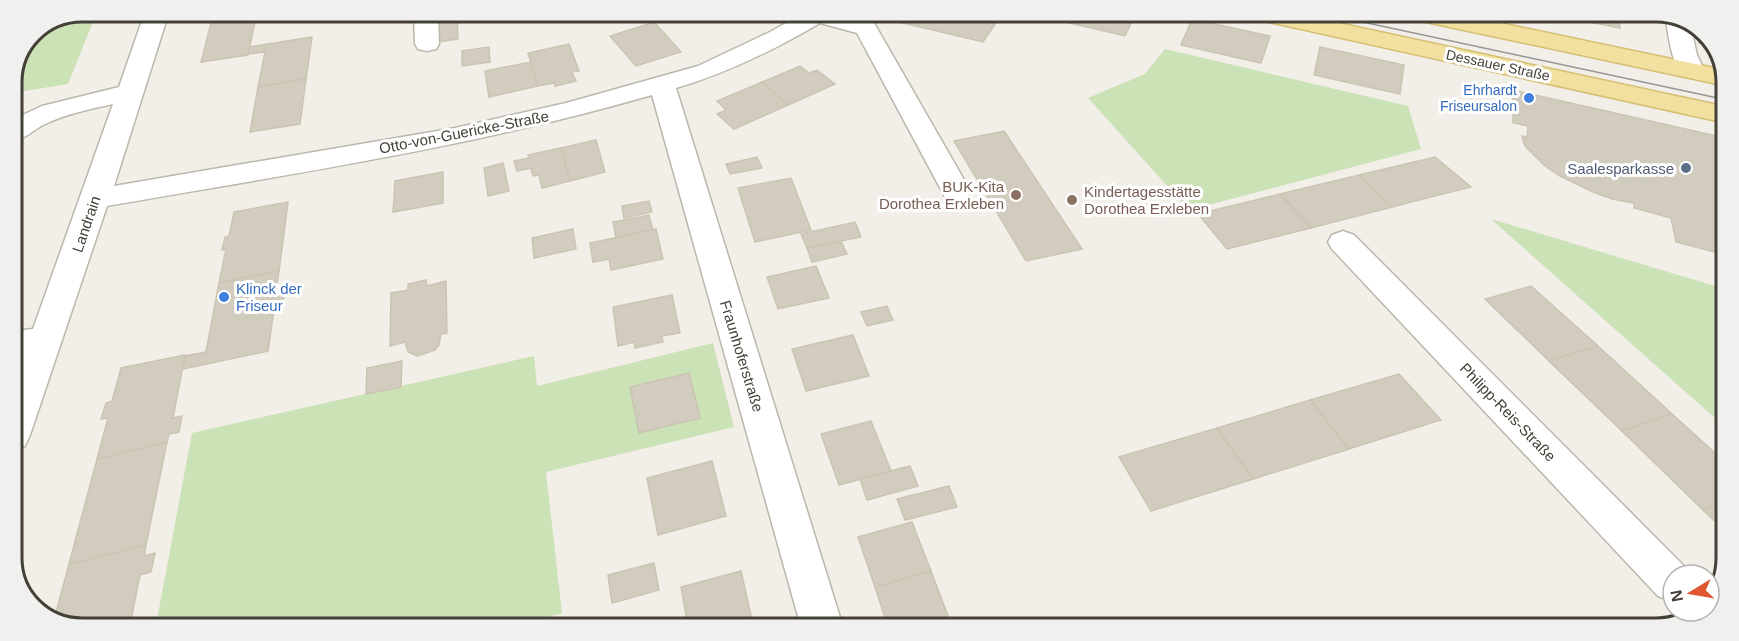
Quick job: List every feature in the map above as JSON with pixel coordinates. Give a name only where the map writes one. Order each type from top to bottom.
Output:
[{"type":"main road","name":"Dessauer Straße","points":[[1301,22],[1716,113]]},
{"type":"main road","points":[[1460,22],[1716,75]]},
{"type":"street","name":"Landrain","points":[[23,402],[95,199],[154,22]]},
{"type":"street","points":[[426,22],[427,44]]},
{"type":"street","name":"Otto-von-Guericke-Straße","points":[[95,199],[455,136],[571,110],[662,86],[732,60],[802,22]]},
{"type":"street","points":[[845,22],[866,28],[956,192]]},
{"type":"street","points":[[1679,27],[1691,70]]},
{"type":"street","name":"Fraunhoferstraße","points":[[662,86],[819,618]]},
{"type":"street","points":[[22,124],[44,115],[129,92]]},
{"type":"street","name":"Philipp-Reis-Straße","points":[[1343,242],[1661,571]]},
{"type":"street","points":[[23,343],[45,340]]},
{"type":"green space","points":[[93,22],[68,84],[22,91],[27,59],[40,40],[59,27]]},
{"type":"green space","points":[[1165,49],[1408,106],[1421,149],[1189,210],[1088,98],[1145,74]]},
{"type":"green space","points":[[1491,219],[1716,286],[1716,419]]},
{"type":"green space","points":[[713,343],[734,427],[546,472],[562,613],[544,618],[157,618],[192,433],[534,356],[537,386]]},
{"type":"building","points":[[255,22],[248,55],[201,62],[211,23]]},
{"type":"building","points":[[437,22],[457,22],[458,39],[438,42]]},
{"type":"building","points":[[654,22],[681,52],[636,66],[610,36]]},
{"type":"building","points":[[899,22],[997,22],[983,42]]},
{"type":"building","points":[[1065,22],[1132,22],[1125,36]]},
{"type":"building","points":[[1191,22],[1206,22],[1270,36],[1261,63],[1181,45]]},
{"type":"building","points":[[1590,22],[1620,22],[1620,28]]},
{"type":"building","points":[[312,37],[306,79],[258,87],[265,52],[248,54],[250,47]]},
{"type":"building","points":[[569,44],[579,71],[572,72],[576,81],[555,86],[554,83],[538,86],[528,53]]},
{"type":"building","points":[[489,47],[490,62],[462,66],[462,51]]},
{"type":"building","points":[[1320,47],[1404,65],[1400,94],[1314,75]]},
{"type":"building","points":[[531,62],[538,86],[489,97],[485,71]]},
{"type":"building","points":[[800,66],[809,73],[817,70],[835,84],[788,105],[762,82]]},
{"type":"building","points":[[306,79],[300,124],[250,132],[258,87]]},
{"type":"building","points":[[762,82],[788,105],[734,129],[717,114],[726,110],[717,101]]},
{"type":"building","points":[[1513,90],[1716,136],[1716,252],[1676,242],[1671,218],[1634,208],[1634,203],[1612,199],[1560,176],[1545,166],[1525,146],[1522,136],[1527,137],[1528,126],[1513,123]]},
{"type":"building","name":"BUK-Kita Dorothea Erxleben","points":[[1004,131],[1082,249],[1026,261],[954,141]]},
{"type":"building","points":[[596,140],[605,172],[570,181],[561,148]]},
{"type":"building","points":[[561,148],[570,181],[542,188],[539,175],[533,176],[531,168],[517,171],[514,161],[529,158],[528,155]]},
{"type":"building","points":[[757,157],[762,168],[730,174],[726,164]]},
{"type":"building","points":[[1435,157],[1471,187],[1392,207],[1359,175]]},
{"type":"building","points":[[503,163],[509,191],[488,196],[484,168]]},
{"type":"building","points":[[443,172],[443,203],[393,212],[395,181]]},
{"type":"building","points":[[1359,175],[1392,207],[1311,228],[1280,194]]},
{"type":"building","points":[[791,178],[811,230],[755,242],[738,188]]},
{"type":"building","points":[[1280,194],[1311,228],[1227,249],[1198,214]]},
{"type":"building","points":[[649,201],[652,212],[624,218],[622,206]]},
{"type":"building","points":[[288,202],[279,271],[219,283],[226,249],[222,250],[225,237],[229,236],[234,212]]},
{"type":"building","points":[[649,215],[653,230],[616,238],[613,222]]},
{"type":"building","points":[[855,222],[861,237],[807,248],[801,234]]},
{"type":"building","points":[[573,229],[576,249],[534,258],[532,238]]},
{"type":"building","points":[[656,229],[663,259],[611,270],[609,259],[593,262],[590,243]]},
{"type":"building","points":[[841,241],[847,254],[812,262],[807,248]]},
{"type":"building","points":[[816,266],[829,298],[778,309],[767,277]]},
{"type":"building","points":[[279,271],[275,297],[284,295],[282,308],[274,310],[268,351],[183,369],[185,356],[206,352],[219,283]]},
{"type":"building","points":[[426,280],[427,286],[446,281],[447,333],[441,334],[439,345],[435,350],[417,356],[408,352],[405,342],[390,346],[391,293],[408,290],[408,284]]},
{"type":"building","points":[[1531,286],[1598,346],[1549,361],[1485,299]]},
{"type":"building","points":[[672,295],[680,333],[662,336],[663,342],[635,348],[634,342],[618,346],[613,307]]},
{"type":"building","points":[[887,306],[893,320],[867,326],[861,312]]},
{"type":"building","points":[[853,335],[869,376],[806,391],[792,349]]},
{"type":"building","points":[[1598,346],[1672,414],[1622,431],[1549,361]]},
{"type":"building","points":[[185,355],[173,418],[182,416],[179,432],[169,434],[167,442],[97,459],[108,418],[101,419],[106,403],[112,401],[121,368]]},
{"type":"building","points":[[402,361],[401,387],[366,394],[367,368]]},
{"type":"building","points":[[689,373],[700,418],[639,433],[630,387]]},
{"type":"building","points":[[1399,374],[1441,420],[1349,449],[1310,400]]},
{"type":"building","points":[[1310,400],[1349,449],[1253,479],[1217,428]]},
{"type":"building","points":[[1672,414],[1716,454],[1716,506],[1703,510],[1622,431]]},
{"type":"building","points":[[871,421],[891,471],[839,485],[821,434]]},
{"type":"building","points":[[1217,428],[1253,479],[1151,511],[1119,457]]},
{"type":"building","points":[[167,442],[146,545],[69,564],[97,459]]},
{"type":"building","points":[[712,461],[726,516],[658,535],[647,478]]},
{"type":"building","points":[[910,466],[918,486],[867,500],[860,479]]},
{"type":"building","points":[[949,486],[957,507],[905,520],[897,499]]},
{"type":"building","points":[[1716,506],[1716,522],[1703,510]]},
{"type":"building","points":[[912,522],[931,571],[875,587],[858,537]]},
{"type":"building","points":[[146,545],[144,556],[155,553],[151,572],[140,575],[131,618],[74,618],[56,612],[69,564]]},
{"type":"building","points":[[654,563],[659,590],[612,603],[608,575]]},
{"type":"building","points":[[741,571],[752,618],[686,618],[681,587]]},
{"type":"building","points":[[931,571],[949,618],[885,618],[875,587]]},
{"type":"tram line","points":[[1363,22],[1716,98]]},
{"type":"place","name":"Ehrhardt Friseursalon","points":[[1529,98]]},
{"type":"place","name":"Saalesparkasse","points":[[1686,168]]},
{"type":"place","name":"BUK-Kita Dorothea Erxleben","points":[[1016,195]]},
{"type":"place","name":"Kindertagesstätte Dorothea Erxleben","points":[[1072,200]]},
{"type":"place","name":"Klinck der Friseur","points":[[224,297]]}]
